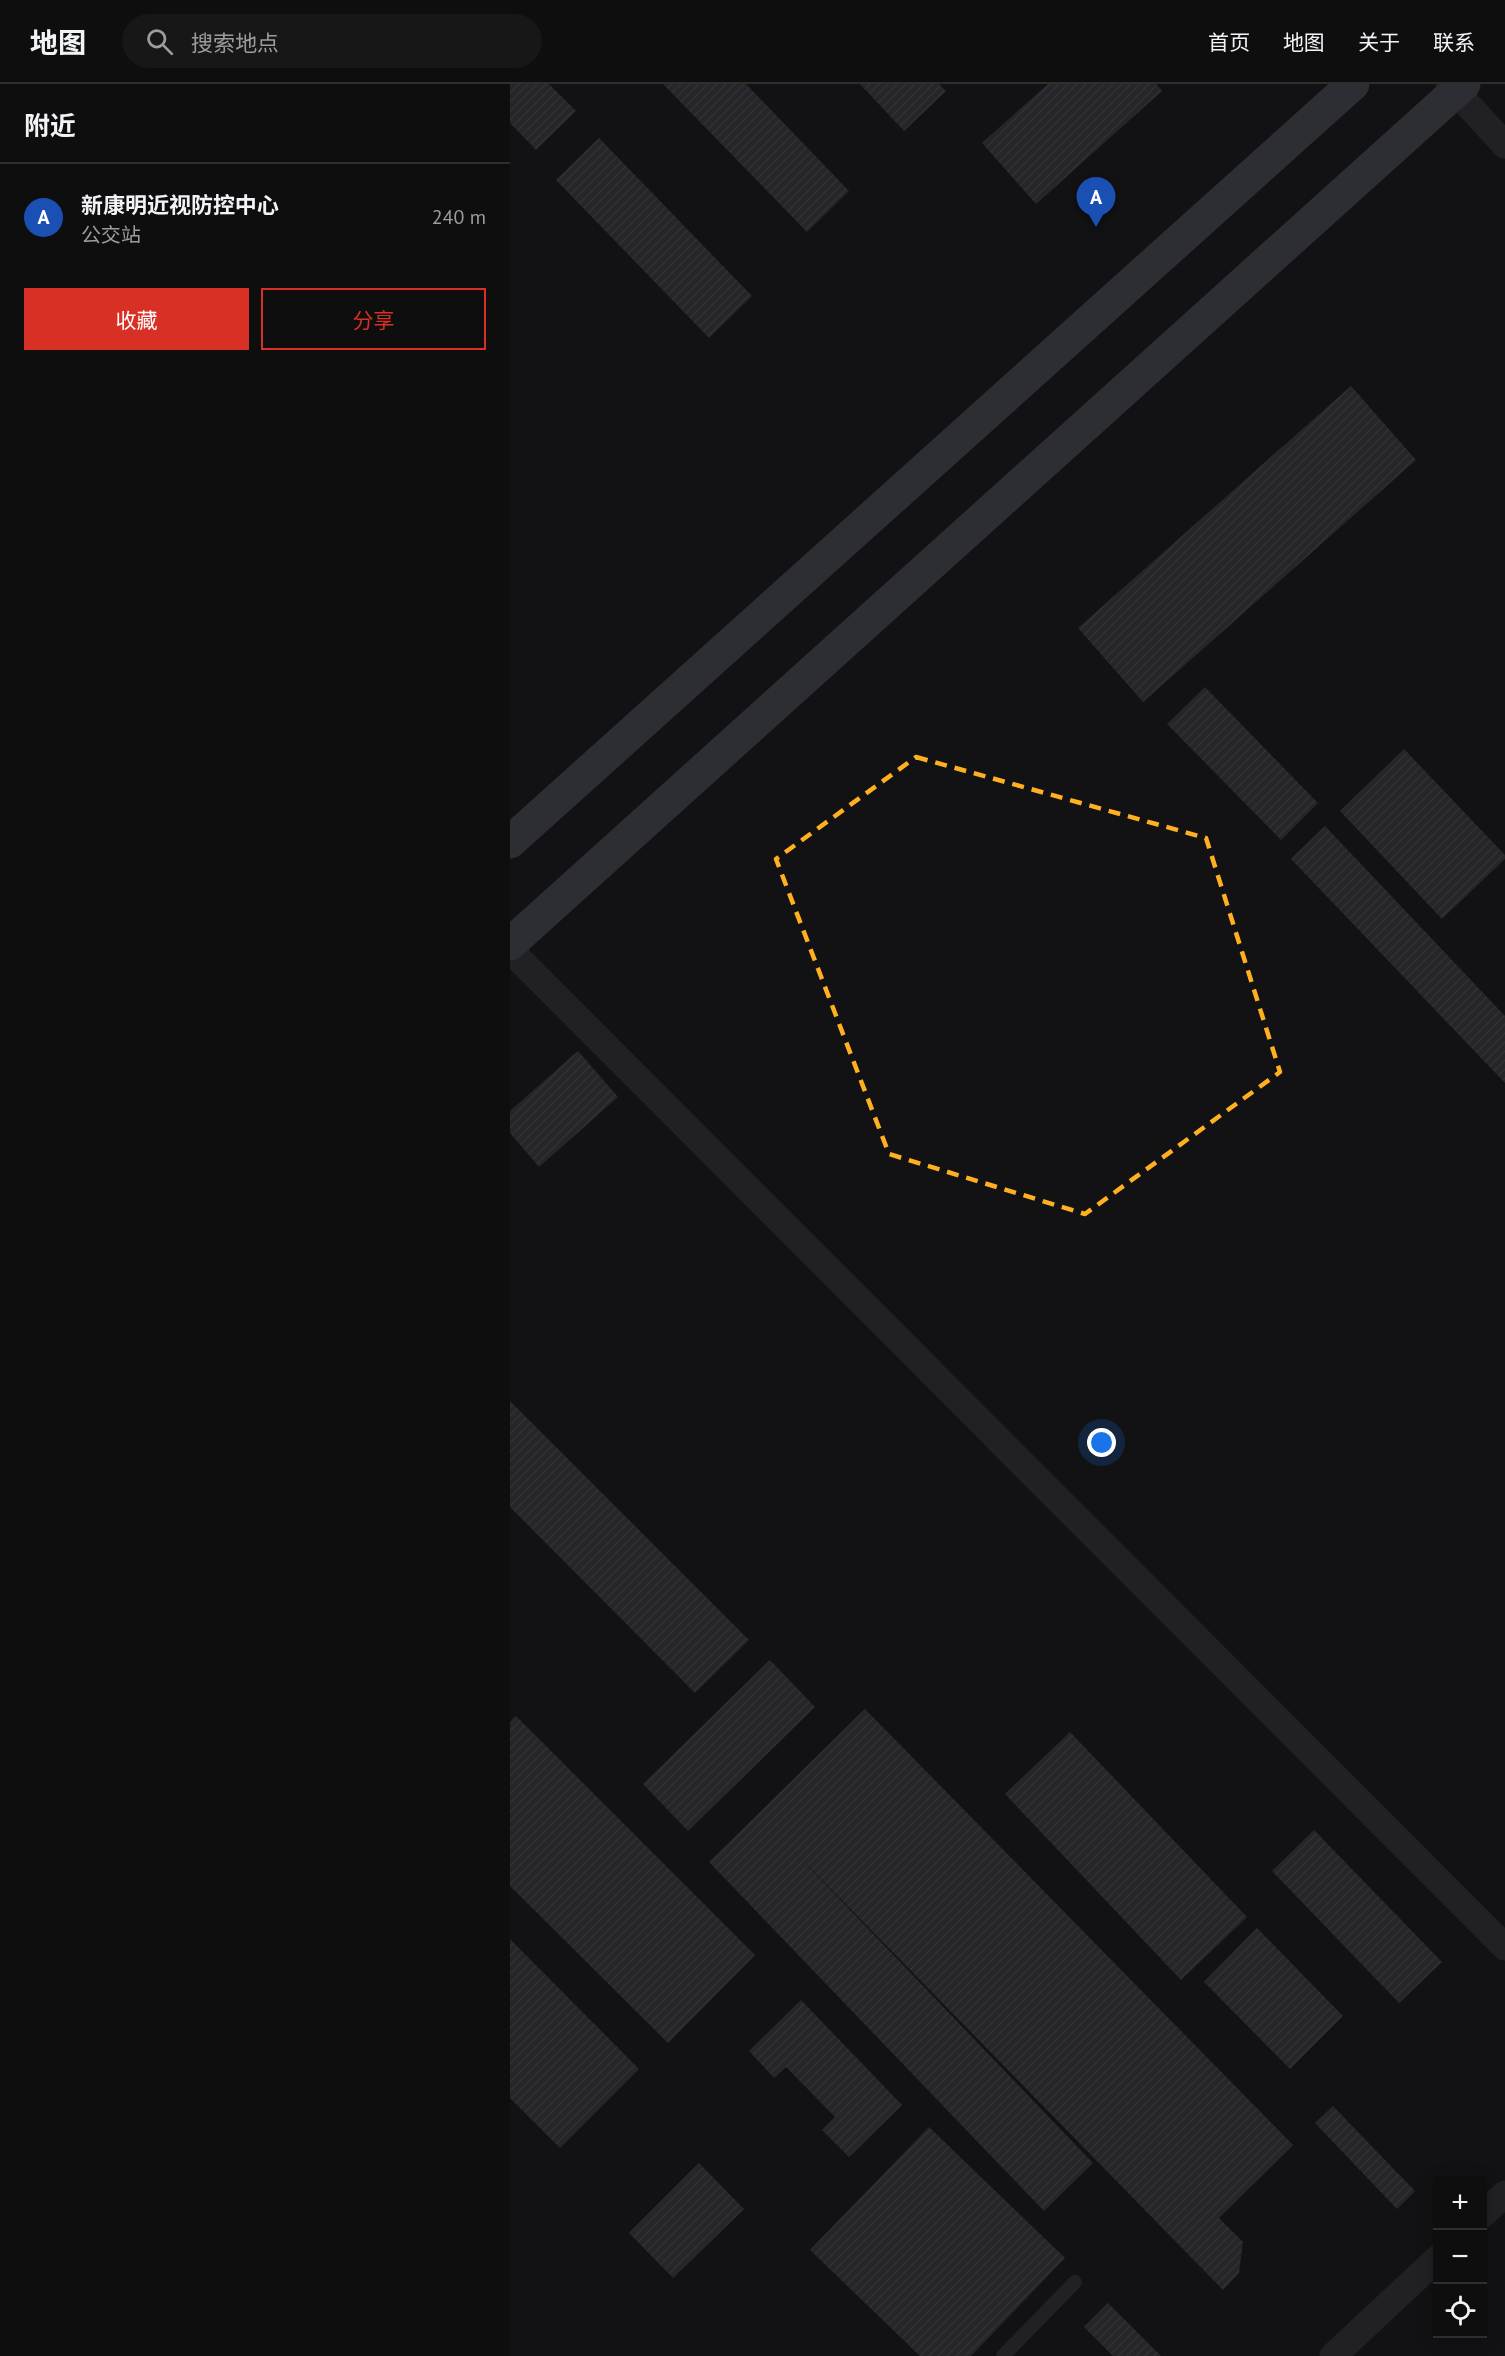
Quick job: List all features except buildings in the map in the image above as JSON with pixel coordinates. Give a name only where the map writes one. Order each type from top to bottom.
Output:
[{"type":"main road","points":[[510,842],[1353,84]]},
{"type":"main road","points":[[510,944],[1456,87]]},
{"type":"street","points":[[1456,87],[1505,145]]},
{"type":"street","points":[[510,950],[1505,1947]]},
{"type":"street","points":[[1487,2210],[1505,2194]]},
{"type":"street","points":[[1333,2356],[1433,2262]]},
{"type":"lane","points":[[1003,2356],[1075,2282]]},
{"type":"highlighted area","points":[[916,757],[1206,838],[1280,1072],[1085,1214],[889,1154],[776,859]]},
{"type":"place","name":"新康明近视防控中心","points":[[1096,227]]}]
